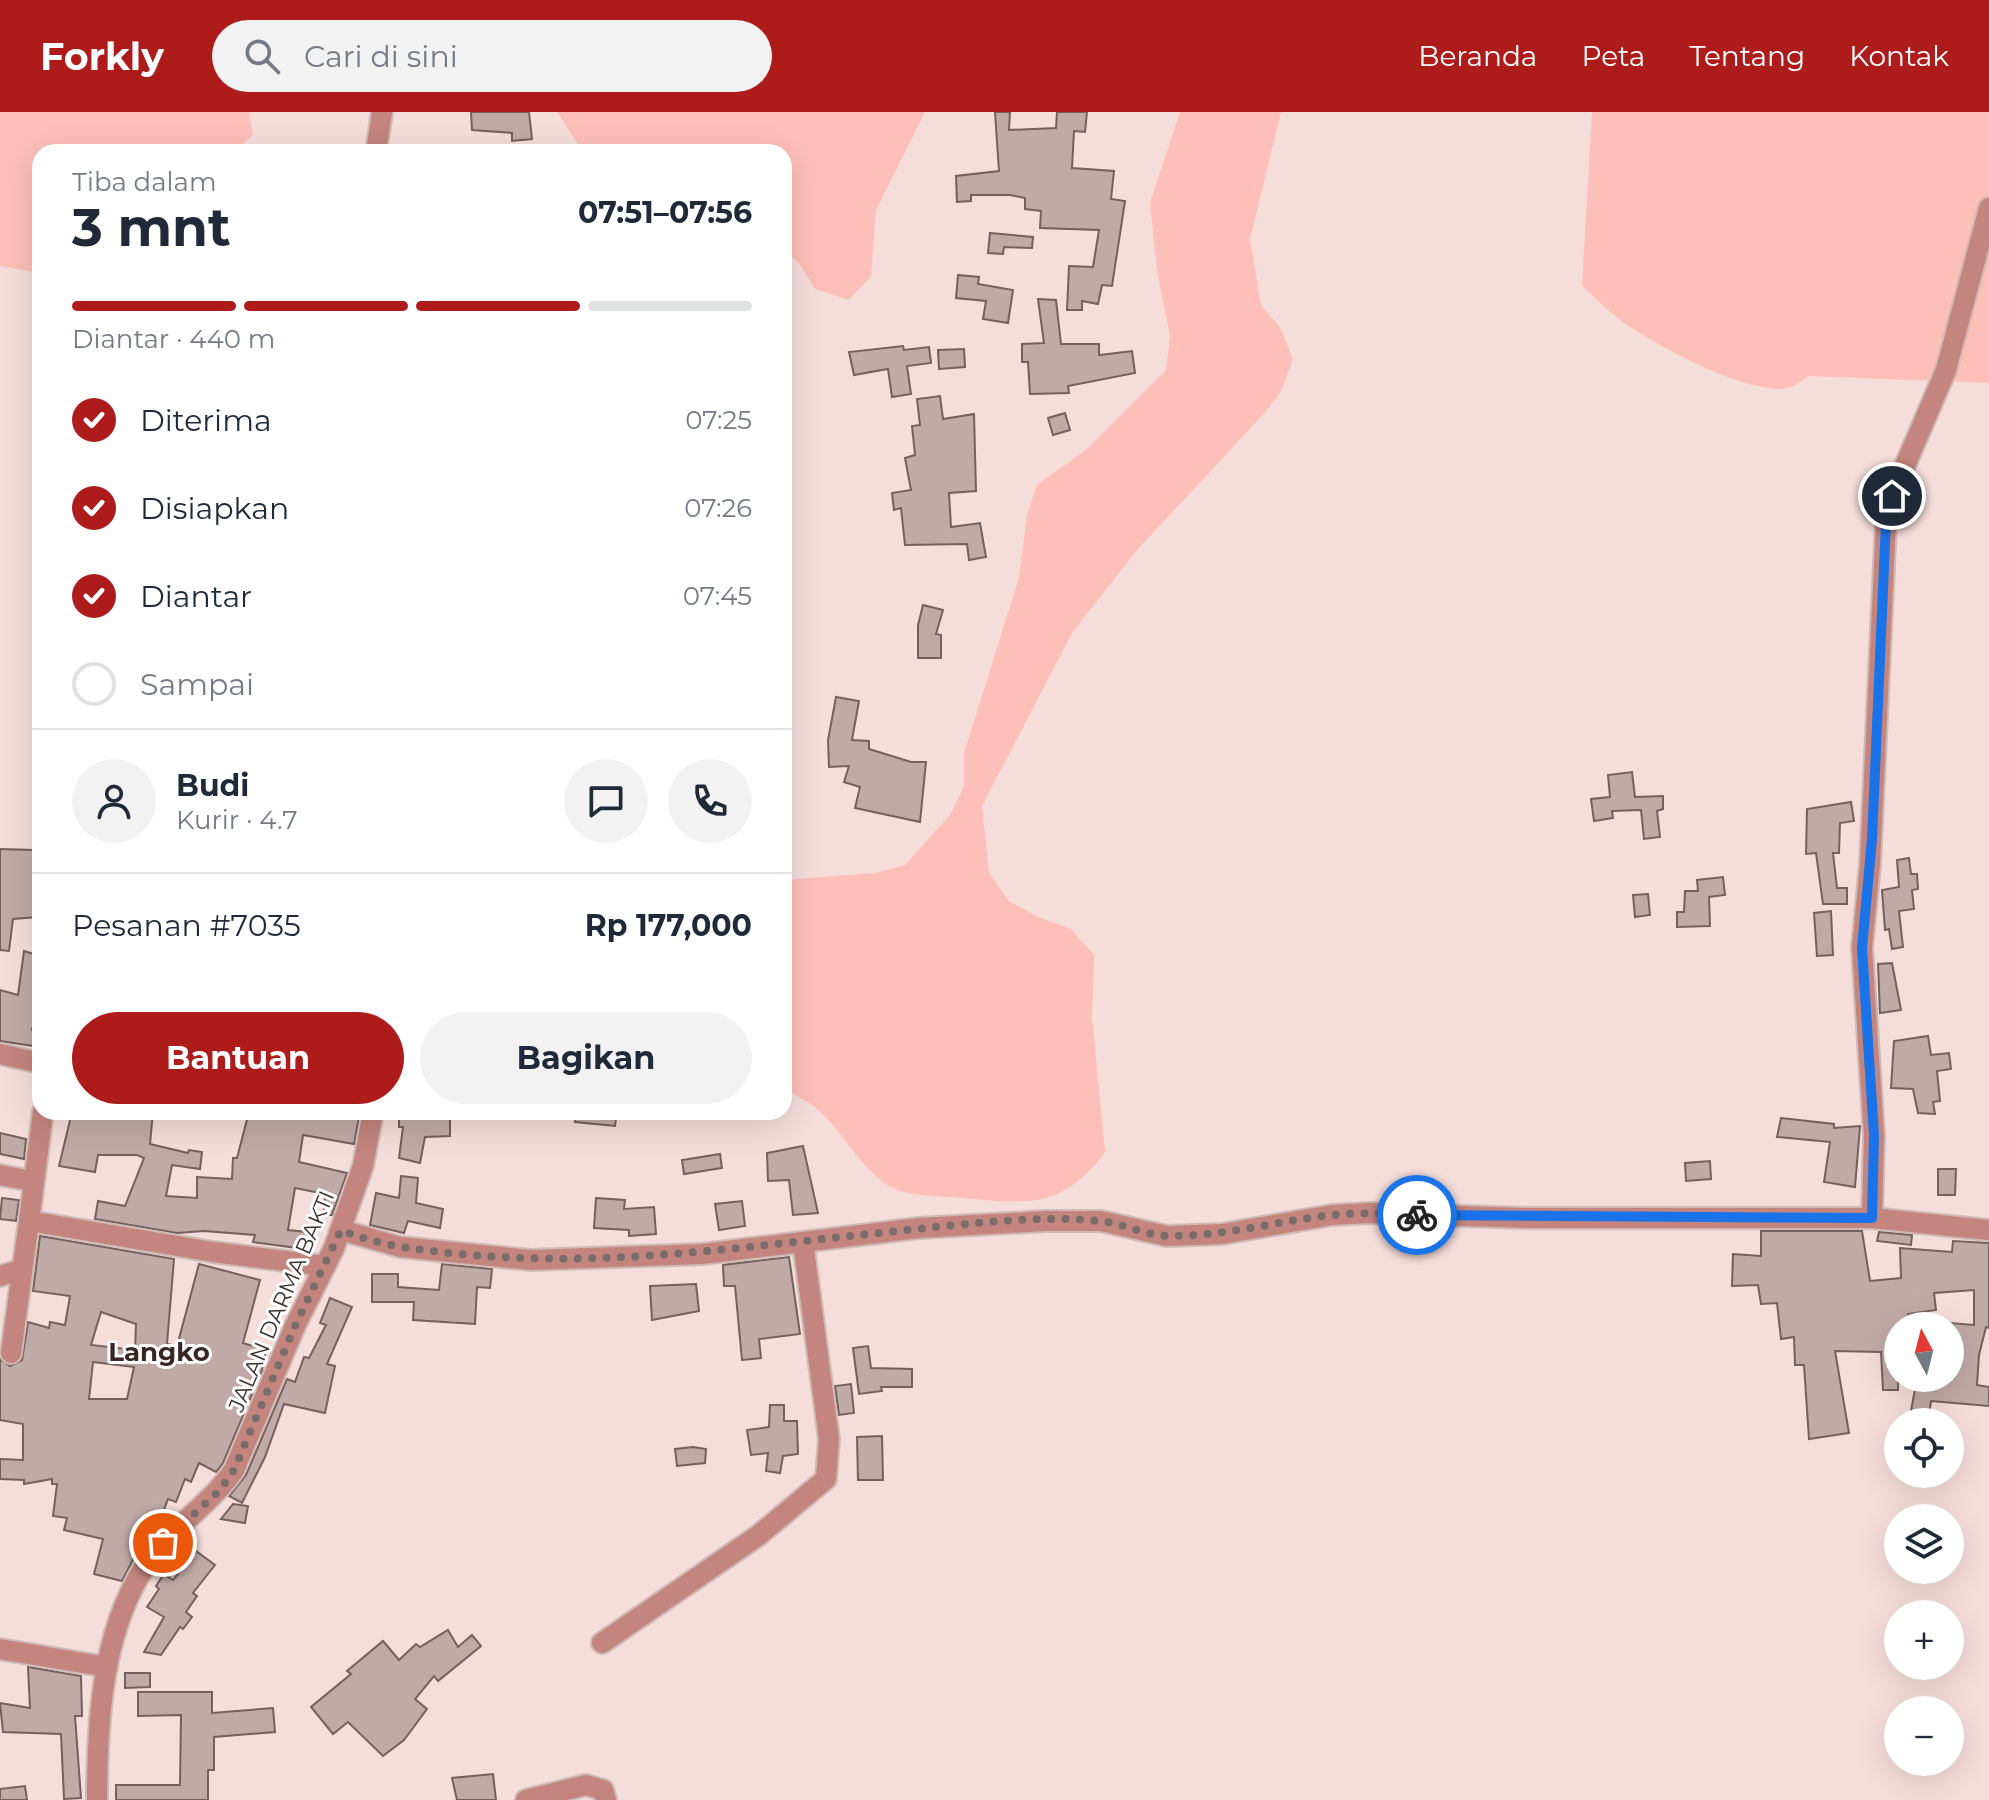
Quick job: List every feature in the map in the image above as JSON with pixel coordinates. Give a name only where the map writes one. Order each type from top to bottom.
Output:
[{"type":"street","points":[[377,144],[382,112]]},
{"type":"street","points":[[1872,1218],[1874,1135],[1862,948],[1870,864],[1886,522],[1892,496],[1946,370],[1989,208]]},
{"type":"street","points":[[0,1054],[32,1061]]},
{"type":"street","points":[[11,1353],[10,1273],[29,1221],[42,1120]]},
{"type":"street","name":"JALAN DARMA BAKTI","points":[[97,1800],[107,1667],[128,1597],[151,1558],[220,1490],[234,1470],[295,1326],[341,1230],[363,1166],[372,1120]]},
{"type":"street","points":[[0,1175],[32,1181]]},
{"type":"street","points":[[341,1230],[400,1247],[531,1260],[702,1254],[919,1228],[1070,1220],[1101,1221],[1167,1236],[1222,1234],[1332,1215],[1370,1213],[1529,1218],[1872,1218],[1989,1230]]},
{"type":"street","points":[[29,1221],[213,1252],[325,1266]]},
{"type":"street","points":[[602,1643],[759,1535],[826,1479],[829,1439],[803,1242]]},
{"type":"street","points":[[0,1649],[107,1667]]},
{"type":"street","points":[[526,1800],[586,1785],[603,1790],[606,1800]]},
{"type":"shaded area","points":[[0,112],[249,112],[253,134],[243,144],[32,144],[32,272],[0,266]]},
{"type":"shaded area","points":[[557,112],[925,112],[876,210],[871,276],[849,300],[815,289],[792,257],[792,144],[578,144]]},
{"type":"shaded area","points":[[1180,112],[1281,112],[1250,239],[1261,305],[1281,329],[1293,359],[1281,392],[1136,551],[1072,633],[982,806],[989,873],[1009,901],[1038,917],[1071,929],[1094,955],[1092,1018],[1105,1152],[1072,1186],[1038,1200],[999,1201],[905,1192],[882,1181],[821,1112],[792,1093],[792,879],[875,873],[905,865],[950,815],[964,787],[964,753],[1019,578],[1027,515],[1037,485],[1087,449],[1166,370],[1170,336],[1157,270],[1150,203]]},
{"type":"shaded area","points":[[1592,112],[1989,112],[1989,383],[1808,376],[1785,389],[1757,386],[1696,364],[1623,322],[1582,286]]},
{"type":"building","points":[[471,112],[529,112],[532,139],[512,141],[512,133],[472,130]]},
{"type":"building","points":[[995,112],[1010,112],[1009,130],[1056,128],[1057,112],[1087,112],[1085,132],[1074,131],[1072,168],[1114,171],[1111,199],[1125,201],[1112,286],[1102,285],[1098,304],[1082,301],[1082,310],[1067,310],[1069,266],[1093,267],[1099,230],[1040,228],[1041,211],[1025,209],[1025,198],[1010,195],[971,195],[971,201],[957,202],[956,176],[999,171]]},
{"type":"building","points":[[990,233],[1033,237],[1032,248],[1004,247],[1003,254],[988,253]]},
{"type":"building","points":[[958,275],[979,277],[978,284],[1013,290],[1008,323],[983,319],[986,301],[956,298]]},
{"type":"building","points":[[1038,299],[1056,300],[1061,344],[1099,344],[1099,355],[1132,351],[1135,373],[1068,386],[1069,393],[1030,394],[1028,362],[1022,362],[1022,344],[1044,343]]},
{"type":"building","points":[[903,346],[904,350],[929,347],[931,363],[907,366],[911,394],[892,397],[888,369],[854,375],[849,352]]},
{"type":"building","points":[[964,349],[965,367],[939,369],[938,350]]},
{"type":"building","points":[[940,396],[943,419],[974,414],[976,491],[949,493],[951,527],[980,523],[986,557],[969,560],[967,544],[905,545],[901,508],[894,510],[892,493],[911,490],[905,458],[915,455],[912,426],[920,425],[917,399]]},
{"type":"building","points":[[1065,413],[1070,430],[1053,435],[1048,418]]},
{"type":"building","points":[[923,605],[943,610],[936,634],[941,635],[941,658],[918,658],[918,625]]},
{"type":"building","points":[[836,697],[859,701],[852,740],[869,741],[869,749],[911,762],[926,762],[920,822],[855,808],[860,787],[844,782],[849,766],[829,767],[828,740]]},
{"type":"building","points":[[1632,772],[1635,797],[1663,796],[1663,809],[1657,811],[1660,837],[1644,839],[1641,810],[1612,811],[1613,818],[1594,821],[1591,799],[1610,797],[1608,775]]},
{"type":"building","points":[[1851,802],[1854,821],[1840,823],[1839,853],[1833,853],[1837,888],[1847,888],[1847,904],[1823,904],[1816,853],[1806,854],[1807,809]]},
{"type":"building","points":[[0,849],[32,850],[32,917],[13,919],[9,951],[0,950]]},
{"type":"building","points":[[1909,858],[1911,874],[1917,874],[1918,889],[1912,890],[1914,909],[1899,911],[1903,947],[1892,949],[1889,929],[1885,930],[1882,890],[1899,887],[1897,860]]},
{"type":"building","points":[[1723,877],[1725,895],[1709,897],[1710,926],[1677,927],[1677,912],[1684,912],[1685,891],[1698,891],[1697,880]]},
{"type":"building","points":[[1648,894],[1650,915],[1635,917],[1633,895]]},
{"type":"building","points":[[1831,911],[1833,955],[1817,956],[1814,913]]},
{"type":"building","points":[[24,951],[32,954],[32,1046],[0,1041],[0,990],[18,995]]},
{"type":"building","points":[[1892,963],[1901,1010],[1880,1013],[1878,964]]},
{"type":"building","points":[[1928,1036],[1931,1055],[1949,1053],[1951,1069],[1937,1071],[1940,1101],[1933,1102],[1935,1114],[1918,1113],[1913,1089],[1891,1088],[1894,1041]]},
{"type":"building","points":[[1781,1118],[1834,1124],[1834,1128],[1860,1126],[1855,1187],[1824,1182],[1830,1142],[1777,1137]]},
{"type":"building","points":[[70,1120],[152,1120],[150,1144],[188,1153],[189,1150],[202,1152],[200,1169],[172,1165],[166,1196],[197,1198],[197,1177],[232,1179],[233,1158],[237,1158],[247,1120],[358,1120],[354,1144],[303,1135],[299,1162],[347,1173],[332,1215],[324,1215],[325,1194],[295,1188],[288,1230],[307,1232],[305,1249],[253,1242],[255,1235],[204,1231],[177,1233],[95,1219],[98,1201],[125,1206],[144,1158],[137,1155],[98,1155],[95,1172],[59,1166]]},
{"type":"building","points":[[399,1120],[450,1120],[450,1136],[425,1137],[420,1163],[399,1158],[403,1127],[399,1127]]},
{"type":"building","points":[[575,1120],[616,1120],[615,1126]]},
{"type":"building","points":[[0,1133],[26,1139],[24,1159],[0,1154]]},
{"type":"building","points":[[803,1146],[818,1213],[793,1215],[789,1180],[768,1181],[767,1153]]},
{"type":"building","points":[[720,1154],[722,1168],[684,1174],[682,1160]]},
{"type":"building","points":[[1710,1161],[1711,1179],[1686,1181],[1685,1163]]},
{"type":"building","points":[[1938,1169],[1956,1169],[1955,1195],[1938,1195]]},
{"type":"building","points":[[401,1176],[418,1178],[416,1203],[443,1209],[440,1228],[408,1221],[404,1233],[370,1225],[376,1193],[399,1198]]},
{"type":"building","points":[[2,1198],[19,1200],[16,1221],[0,1219]]},
{"type":"building","points":[[596,1198],[625,1200],[624,1209],[654,1207],[656,1234],[629,1236],[629,1230],[594,1228]]},
{"type":"building","points":[[742,1201],[745,1226],[719,1230],[715,1204]]},
{"type":"building","points":[[1761,1231],[1862,1231],[1870,1281],[1901,1278],[1900,1248],[1952,1252],[1953,1241],[1989,1243],[1989,1328],[1986,1327],[1979,1355],[1977,1385],[1989,1387],[1989,1406],[1931,1401],[1930,1408],[1912,1408],[1914,1392],[1964,1392],[1964,1324],[1974,1325],[1974,1290],[1934,1293],[1936,1310],[1884,1312],[1884,1390],[1881,1352],[1835,1351],[1849,1433],[1809,1439],[1804,1365],[1795,1365],[1794,1337],[1781,1339],[1777,1303],[1761,1304],[1758,1285],[1732,1286],[1733,1254],[1761,1256]]},
{"type":"building","points":[[1879,1232],[1912,1235],[1911,1245],[1877,1241]]},
{"type":"building","points":[[40,1236],[174,1259],[167,1344],[177,1346],[199,1264],[260,1280],[243,1343],[266,1350],[262,1371],[223,1463],[216,1472],[199,1463],[191,1482],[185,1479],[176,1502],[168,1499],[156,1531],[149,1528],[122,1581],[94,1574],[103,1539],[64,1530],[67,1518],[53,1516],[57,1484],[52,1484],[52,1479],[24,1484],[24,1480],[0,1479],[0,1459],[23,1460],[23,1424],[0,1420],[0,1359],[10,1366],[22,1360],[28,1322],[49,1328],[50,1322],[65,1325],[70,1296],[33,1291]],"holes":[[[101,1312],[136,1324],[135,1350],[91,1345]],[[93,1362],[134,1367],[127,1399],[89,1399]]]},
{"type":"building","points":[[789,1257],[800,1334],[759,1339],[761,1358],[742,1360],[735,1286],[724,1286],[723,1265]]},
{"type":"building","points":[[442,1264],[492,1269],[490,1288],[477,1287],[475,1324],[413,1320],[414,1302],[372,1302],[372,1274],[398,1274],[398,1287],[439,1290]]},
{"type":"building","points":[[696,1284],[699,1311],[652,1320],[650,1286]]},
{"type":"building","points":[[330,1298],[352,1307],[327,1364],[335,1366],[325,1413],[284,1404],[265,1457],[242,1503],[229,1496],[246,1475],[287,1379],[295,1382],[304,1357],[309,1358],[326,1325],[320,1323]]},
{"type":"building","points":[[868,1346],[871,1368],[912,1369],[912,1387],[881,1387],[882,1391],[859,1394],[853,1348]]},
{"type":"building","points":[[851,1384],[854,1413],[839,1415],[835,1386]]},
{"type":"building","points":[[770,1405],[784,1405],[784,1421],[797,1421],[798,1454],[783,1456],[780,1473],[766,1471],[768,1453],[751,1455],[747,1430],[769,1427]]},
{"type":"building","points":[[882,1436],[883,1480],[858,1480],[857,1437]]},
{"type":"building","points":[[675,1449],[706,1449],[705,1463],[677,1466]]},
{"type":"building","points":[[233,1504],[248,1506],[245,1523],[221,1519]]},
{"type":"building","points":[[196,1551],[215,1565],[193,1593],[197,1596],[186,1612],[192,1617],[183,1629],[180,1627],[161,1655],[144,1652],[164,1617],[147,1607],[159,1589],[156,1586],[164,1574],[173,1580]]},
{"type":"building","points":[[448,1630],[458,1647],[472,1635],[481,1646],[438,1681],[434,1676],[415,1699],[427,1709],[404,1740],[383,1756],[348,1722],[333,1734],[311,1707],[351,1674],[347,1671],[383,1641],[399,1660],[416,1644],[420,1647]]},
{"type":"building","points":[[28,1667],[81,1676],[82,1716],[75,1716],[81,1798],[64,1799],[61,1734],[3,1732],[0,1703],[30,1708]]},
{"type":"building","points":[[125,1673],[150,1673],[150,1687],[125,1688]]},
{"type":"building","points":[[138,1692],[212,1692],[212,1713],[273,1708],[275,1732],[214,1737],[214,1770],[208,1770],[208,1800],[116,1800],[116,1785],[180,1785],[181,1715],[138,1716]]},
{"type":"building","points":[[493,1774],[496,1800],[457,1800],[452,1778]]},
{"type":"building","points":[[25,1786],[27,1800],[0,1800],[0,1789]]},
{"type":"way so far","points":[[163,1543],[220,1490],[234,1470],[278,1364],[341,1230],[400,1247],[452,1254],[531,1260],[621,1259],[702,1254],[919,1228],[1070,1220],[1101,1221],[1167,1236],[1222,1234],[1332,1215],[1417,1215]]},
{"type":"district","name":"Langko","points":[[159,1352]]},
{"type":"route","points":[[1417,1215],[1872,1218],[1874,1135],[1862,948],[1872,839],[1886,522],[1892,496]]}]
